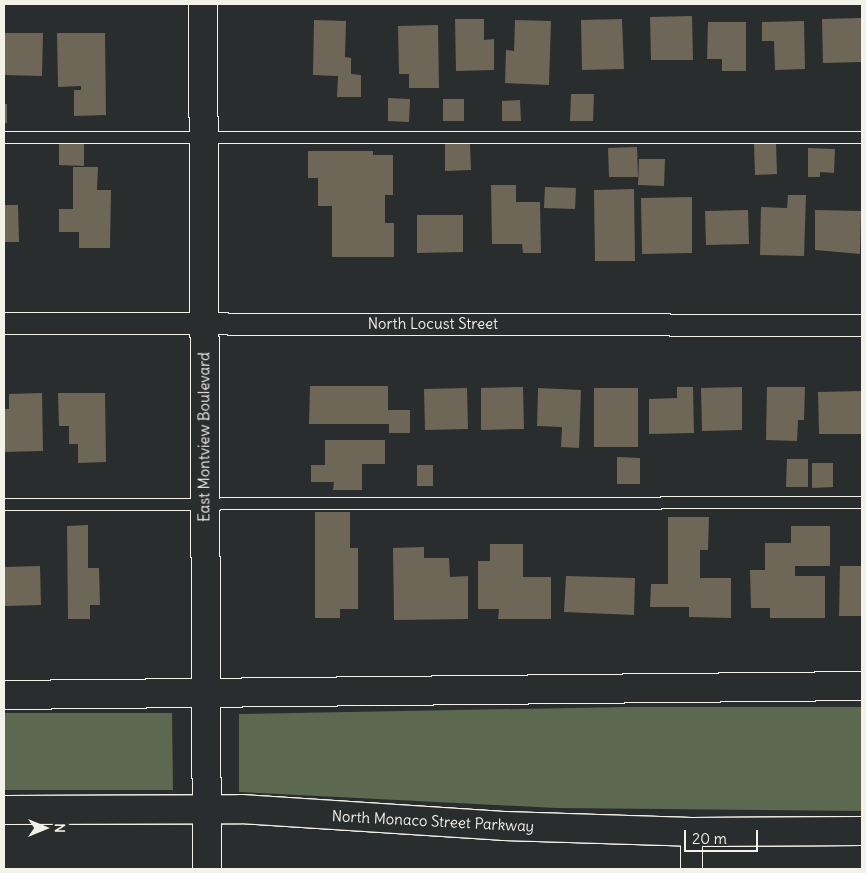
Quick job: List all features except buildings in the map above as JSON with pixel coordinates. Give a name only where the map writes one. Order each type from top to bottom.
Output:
[{"type":"main road","name":"East Montview Boulevard","points":[[203,4],[207,869]]},
{"type":"main road","points":[[4,695],[862,686]]},
{"type":"main road","name":"North Monaco Street Parkway","points":[[4,810],[208,809],[504,826],[691,832],[862,831]]},
{"type":"street","name":"North Locust Street","points":[[4,323],[862,325]]},
{"type":"street","points":[[691,832],[691,869]]},
{"type":"lane","points":[[4,137],[862,138]]},
{"type":"lane","points":[[4,504],[862,502]]},
{"type":"green space","points":[[627,707],[862,707],[862,811],[556,808],[239,792],[239,714]]},
{"type":"green space","points":[[4,713],[172,713],[173,790],[4,790]]}]
